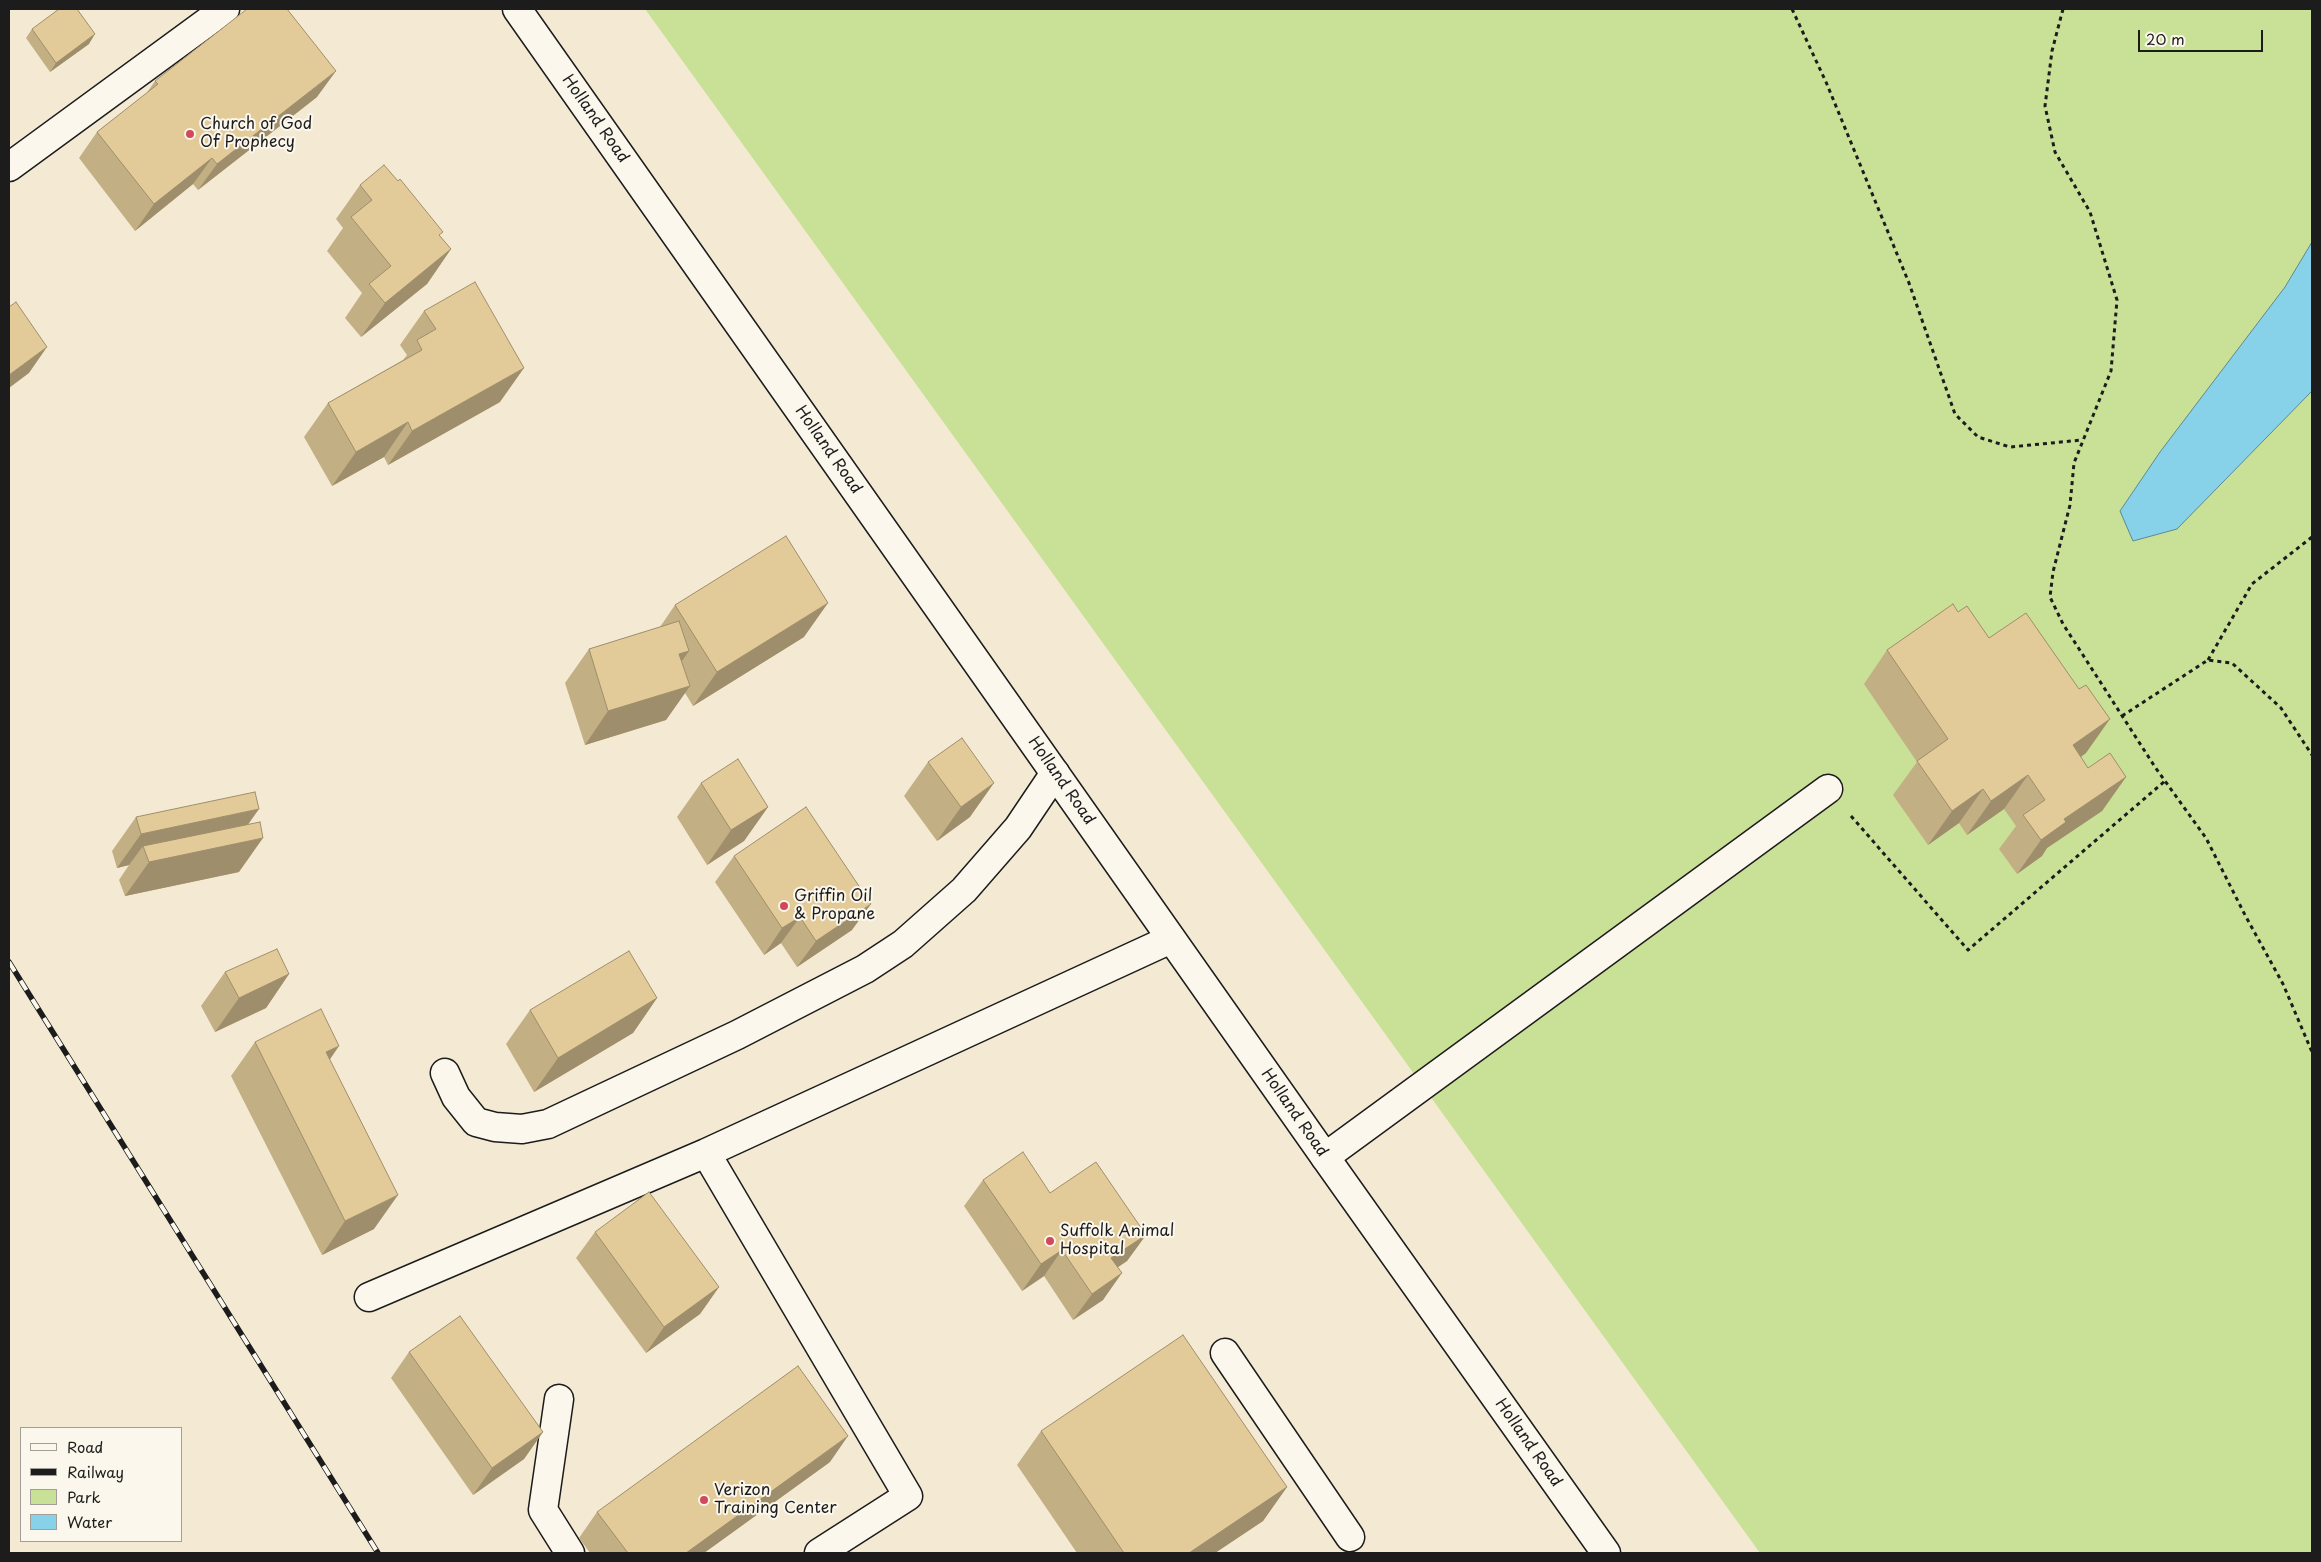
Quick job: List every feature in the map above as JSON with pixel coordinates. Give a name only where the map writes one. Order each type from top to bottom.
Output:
[{"type":"main road","points":[[9,167],[225,9]]},
{"type":"main road","name":"Holland Road","points":[[517,9],[1606,1553]]},
{"type":"main road","points":[[445,1074],[456,1097],[476,1122],[495,1128],[522,1129],[548,1124],[737,1035],[865,969],[903,944],[964,890],[1018,828],[1055,773]]},
{"type":"main road","points":[[1325,1157],[1828,789]]},
{"type":"main road","points":[[369,1297],[706,1153],[1171,938]]},
{"type":"main road","points":[[706,1153],[908,1496],[819,1553]]},
{"type":"main road","points":[[1225,1353],[1350,1537]]},
{"type":"main road","points":[[559,1399],[543,1510],[570,1553]]},
{"type":"path","points":[[1792,9],[1826,82],[1909,283],[1955,414],[1978,437],[2010,447],[2082,440]]},
{"type":"path","points":[[2063,9],[2052,50],[2045,106],[2055,152],[2090,212],[2117,300],[2111,372],[2082,440],[2074,464],[2070,505],[2053,572],[2050,597],[2062,624],[2165,781],[2206,838],[2283,984],[2312,1052]]},
{"type":"path","points":[[2122,716],[2208,660],[2252,584],[2312,537]]},
{"type":"path","points":[[2208,660],[2232,663],[2239,669],[2281,708],[2312,756]]},
{"type":"path","points":[[1828,789],[1968,950],[2165,781]]},
{"type":"green space","points":[[645,9],[2312,9],[2312,1553],[1760,1553]]},
{"type":"water","points":[[2312,242],[2312,391],[2177,529],[2133,541],[2120,511],[2160,452],[2285,287]]},
{"type":"building","points":[[59,9],[77,9],[95,34],[56,63],[32,29]]},
{"type":"building","name":"Church of God Of Prophecy","points":[[247,9],[287,9],[336,71],[217,164],[212,158],[154,204],[97,132],[158,84],[155,81]]},
{"type":"building","points":[[384,165],[398,181],[400,179],[443,232],[439,235],[451,249],[385,303],[369,284],[391,266],[351,217],[372,200],[360,185]]},
{"type":"building","points":[[475,282],[524,368],[412,431],[408,422],[356,452],[328,403],[422,350],[417,340],[436,329],[424,311]]},
{"type":"building","points":[[16,302],[47,347],[9,375],[9,307]]},
{"type":"building","points":[[786,536],[828,603],[717,672],[675,605]]},
{"type":"building","points":[[1953,604],[1958,612],[1967,606],[1989,638],[2026,613],[2079,689],[2086,685],[2110,719],[2073,745],[2088,768],[2110,753],[2126,777],[2064,819],[2066,822],[2041,840],[2023,815],[2045,800],[2028,775],[1991,801],[1983,789],[1952,811],[1917,761],[1948,739],[1887,650]]},
{"type":"building","points":[[679,621],[689,651],[679,654],[690,686],[608,711],[589,649]]},
{"type":"building","points":[[962,738],[994,783],[961,807],[928,762]]},
{"type":"building","points":[[738,759],[768,807],[731,830],[701,783]]},
{"type":"building","points":[[255,792],[259,809],[141,834],[136,817]]},
{"type":"building","points":[[806,807],[871,904],[816,941],[800,917],[782,928],[734,856]]},
{"type":"building","points":[[260,822],[263,838],[149,862],[143,846]]},
{"type":"building","points":[[277,949],[289,974],[239,998],[225,972]]},
{"type":"building","points":[[629,951],[657,998],[558,1058],[530,1010]]},
{"type":"building","points":[[321,1009],[339,1046],[326,1052],[398,1195],[345,1221],[255,1042]]},
{"type":"building","points":[[1023,1152],[1050,1193],[1096,1162],[1146,1235],[1111,1258],[1122,1273],[1092,1294],[1062,1250],[1041,1264],[983,1180]]},
{"type":"building","points":[[649,1192],[719,1287],[664,1327],[595,1232]]},
{"type":"building","points":[[460,1316],[543,1432],[492,1468],[409,1352]]},
{"type":"building","points":[[1183,1335],[1287,1487],[1189,1553],[1124,1553],[1041,1431]]},
{"type":"building","name":"Verizon Training Center","points":[[798,1366],[848,1436],[686,1553],[628,1553],[597,1512]]},
{"type":"railway","points":[[9,962],[378,1553]]},
{"type":"place","name":"Church of God Of Prophecy","points":[[190,134]]},
{"type":"place","name":"Griffin Oil & Propane","points":[[784,906]]},
{"type":"place","name":"Suffolk Animal Hospital","points":[[1050,1241]]},
{"type":"place","name":"Verizon Training Center","points":[[704,1500]]}]
